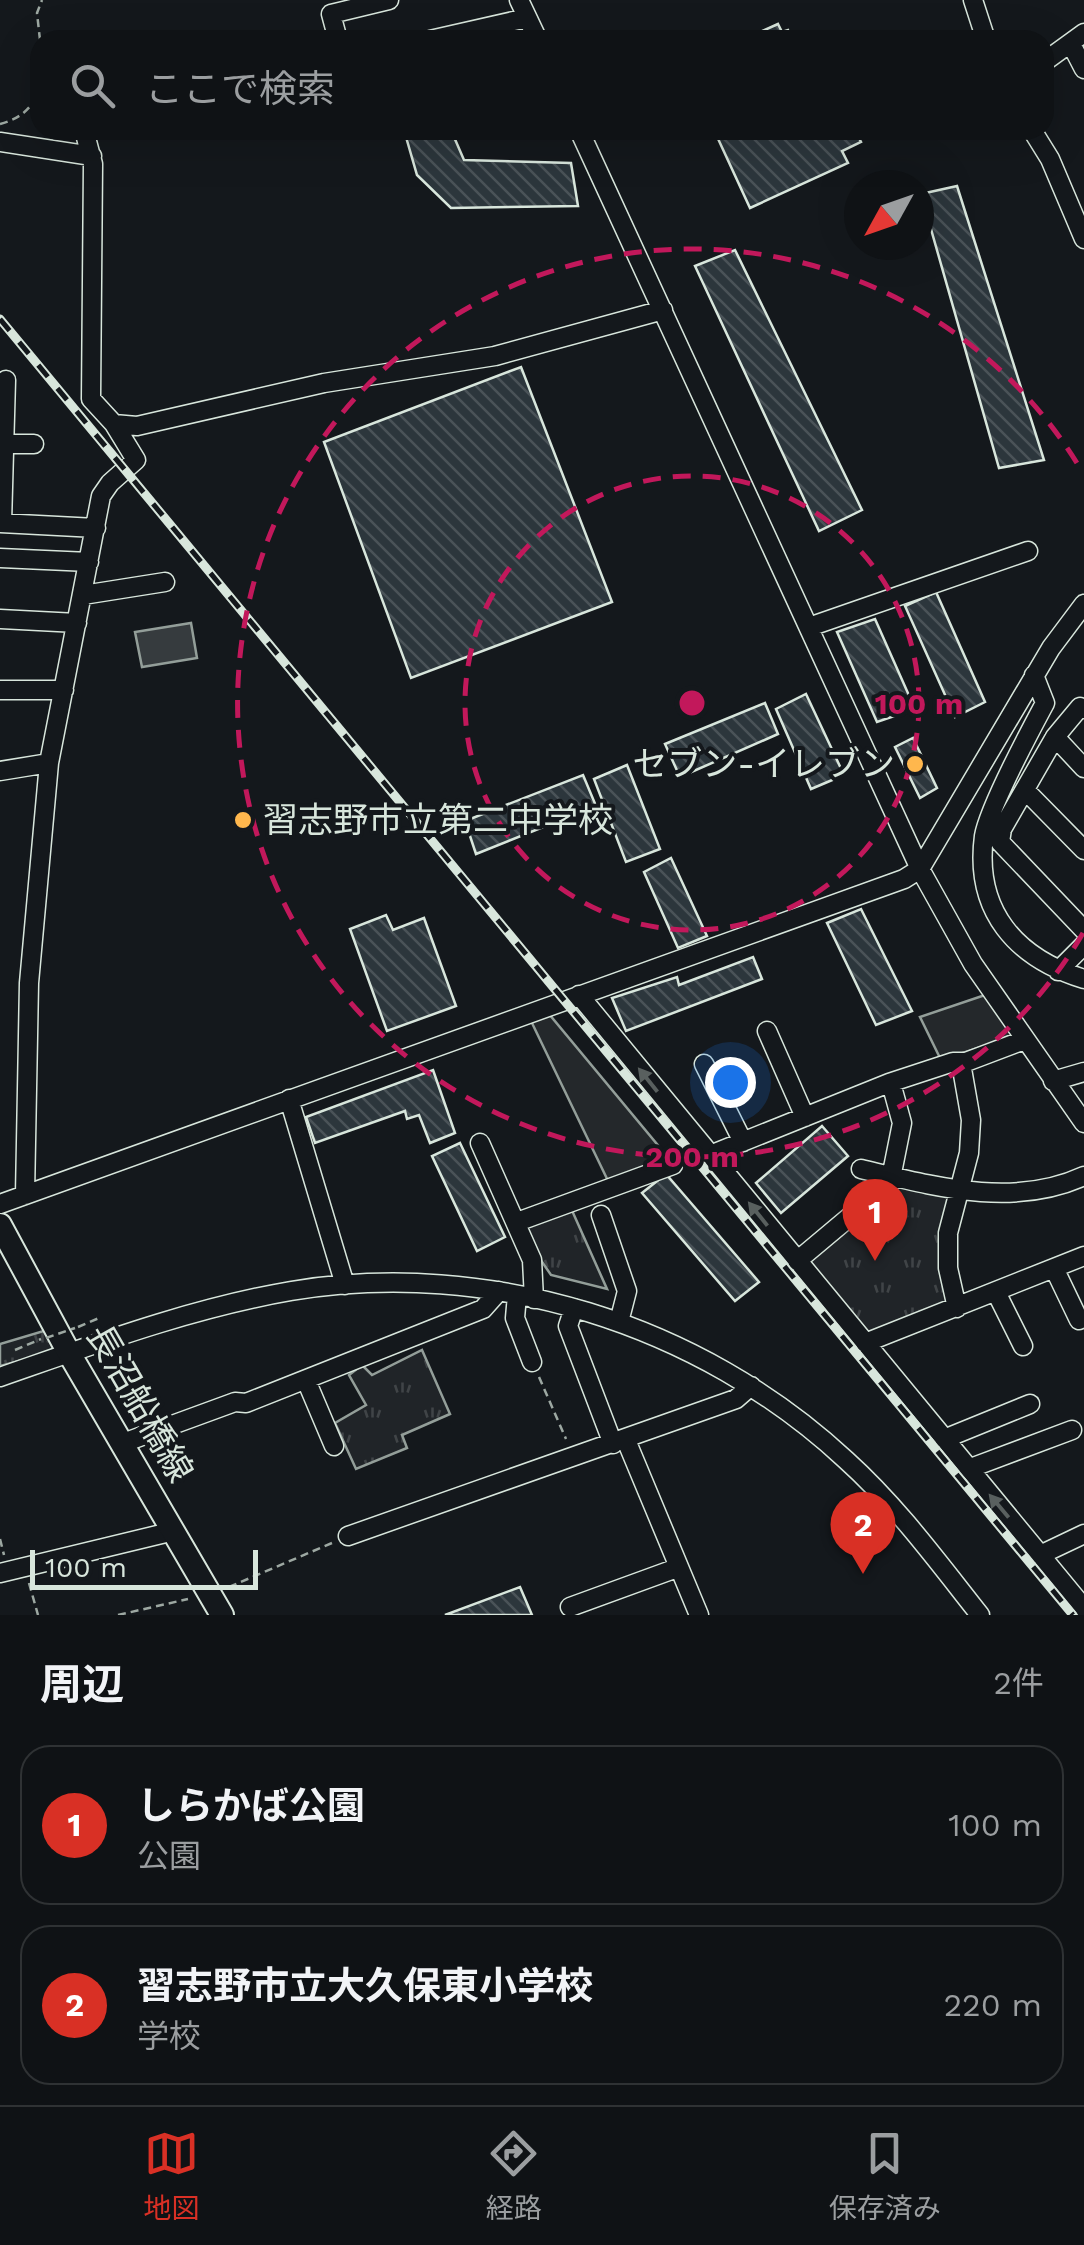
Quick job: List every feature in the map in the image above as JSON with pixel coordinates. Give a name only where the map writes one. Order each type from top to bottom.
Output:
[{"type":"main road","name":"長沼船橋線","points":[[0,1226],[6,1249],[216,1605]]},
{"type":"street","points":[[335,30],[331,14],[389,0]]},
{"type":"street","points":[[974,0],[983,30]]},
{"type":"street","points":[[460,30],[523,9]]},
{"type":"street","points":[[1054,55],[1077,38],[1084,69]]},
{"type":"street","points":[[25,1195],[29,983],[49,763],[101,496],[136,460],[114,424],[91,399],[92,156],[87,140]]},
{"type":"street","points":[[584,140],[920,869],[973,964],[1084,1122]]},
{"type":"street","points":[[1038,140],[1080,214],[1084,238]]},
{"type":"street","points":[[0,142],[92,156]]},
{"type":"street","points":[[114,424],[137,426],[324,383],[496,356],[663,310]]},
{"type":"street","points":[[6,380],[1,523],[96,528]]},
{"type":"street","points":[[2,444],[34,444]]},
{"type":"street","points":[[809,627],[1028,551]]},
{"type":"street","points":[[0,558],[89,562]]},
{"type":"street","points":[[83,594],[165,582]]},
{"type":"street","points":[[0,1204],[904,879],[920,869],[1034,675],[1084,604]]},
{"type":"street","points":[[0,619],[77,623]]},
{"type":"street","points":[[1034,675],[1046,703],[984,832],[985,886],[990,906],[1016,942],[1058,970],[1084,979]]},
{"type":"street","points":[[0,690],[64,690]]},
{"type":"street","points":[[1084,709],[1080,707],[1054,738],[1002,829],[1000,842],[1084,930]]},
{"type":"street","points":[[1054,738],[1084,768]]},
{"type":"street","points":[[0,771],[49,763]]},
{"type":"street","points":[[1025,790],[1084,850]]},
{"type":"street","points":[[1058,970],[1084,945]]},
{"type":"street","points":[[579,995],[1084,1608]]},
{"type":"street","points":[[767,1031],[805,1117]]},
{"type":"street","points":[[710,1155],[891,1082],[1024,1040]]},
{"type":"street","points":[[957,1308],[948,1268],[948,1233],[969,1153],[971,1120],[961,1063]]},
{"type":"street","points":[[704,1064],[743,1142]]},
{"type":"street","points":[[1053,1081],[1084,1072]]},
{"type":"street","points":[[798,1261],[890,1183],[902,1123],[891,1082]]},
{"type":"street","points":[[289,1099],[344,1285]]},
{"type":"street","points":[[480,1143],[532,1260],[517,1295],[515,1318],[532,1362]]},
{"type":"street","points":[[517,1222],[674,1165]]},
{"type":"street","points":[[861,1169],[960,1189],[1011,1193],[1042,1190],[1084,1176]]},
{"type":"street","points":[[600,1216],[627,1291],[619,1322]]},
{"type":"street","points":[[865,1343],[1084,1256]]},
{"type":"street","points":[[1054,1268],[1079,1320]]},
{"type":"street","points":[[0,1377],[248,1300],[344,1285],[420,1283],[517,1295],[574,1308],[698,1354],[751,1386],[820,1436],[876,1488],[980,1615]]},
{"type":"street","points":[[996,1292],[1023,1346]]},
{"type":"street","points":[[123,1443],[306,1380],[517,1295]]},
{"type":"street","points":[[574,1308],[568,1326],[699,1615]]},
{"type":"street","points":[[306,1380],[334,1446]]},
{"type":"street","points":[[348,1536],[736,1399],[751,1386]]},
{"type":"street","points":[[944,1439],[1030,1404]]},
{"type":"street","points":[[968,1469],[1072,1430]]},
{"type":"street","points":[[0,1574],[174,1531]]},
{"type":"street","points":[[1040,1555],[1084,1534]]},
{"type":"street","points":[[570,1607],[677,1568]]},
{"type":"path","points":[[39,30],[37,13],[42,0]]},
{"type":"path","points":[[0,124],[30,108]]},
{"type":"path","points":[[15,1350],[99,1318]]},
{"type":"path","points":[[532,1362],[574,1457]]},
{"type":"path","points":[[118,1615],[216,1605],[348,1536]]},
{"type":"path","points":[[24,1567],[38,1615]]},
{"type":"green space","points":[[895,1180],[956,1191],[955,1306],[865,1338],[804,1259]]},
{"type":"green space","points":[[570,1206],[607,1289],[551,1275],[538,1256],[526,1224]]},
{"type":"green space","points":[[47,1330],[56,1351],[0,1366],[0,1344]]},
{"type":"green space","points":[[422,1350],[450,1414],[402,1435],[407,1448],[356,1469],[335,1423],[366,1405],[349,1375],[362,1365],[372,1375]]},
{"type":"shaded area","points":[[191,623],[197,658],[142,667],[135,632]]},
{"type":"shaded area","points":[[985,995],[1015,1036],[941,1060],[920,1017]]},
{"type":"shaded area","points":[[549,1014],[671,1161],[610,1185],[531,1021]]},
{"type":"building","points":[[407,140],[455,140],[464,160],[571,163],[578,206],[451,208],[417,175]]},
{"type":"building","points":[[719,140],[860,140],[842,151],[848,163],[750,208]]},
{"type":"building","points":[[957,186],[1044,460],[999,468],[934,240],[934,191]]},
{"type":"building","points":[[735,250],[862,510],[819,531],[695,266]]},
{"type":"building","points":[[521,367],[612,602],[411,678],[324,442]]},
{"type":"building","points":[[936,592],[985,702],[955,717],[905,606]]},
{"type":"building","points":[[875,619],[915,709],[877,722],[837,632]]},
{"type":"building","points":[[806,694],[844,775],[811,789],[776,709]]},
{"type":"building","points":[[765,703],[778,734],[680,777],[665,744]]},
{"type":"building","points":[[913,738],[937,788],[920,798],[895,747]]},
{"type":"building","points":[[627,765],[660,849],[626,862],[594,779]]},
{"type":"building","points":[[583,775],[596,806],[476,854],[465,821]]},
{"type":"building","points":[[671,858],[707,936],[678,948],[644,872]]},
{"type":"building","points":[[861,909],[912,1011],[876,1025],[827,923]]},
{"type":"building","points":[[386,915],[393,930],[424,918],[456,1006],[387,1031],[350,929]]},
{"type":"building","points":[[753,957],[762,979],[626,1031],[612,998],[677,977],[679,985]]},
{"type":"building","points":[[433,1070],[455,1133],[430,1143],[419,1115],[407,1119],[405,1111],[315,1143],[306,1117]]},
{"type":"building","points":[[822,1126],[848,1156],[781,1213],[756,1183]]},
{"type":"building","points":[[460,1143],[505,1237],[477,1251],[432,1156]]},
{"type":"building","points":[[666,1174],[759,1282],[735,1301],[642,1193]]},
{"type":"building","points":[[520,1587],[532,1615],[445,1615]]},
{"type":"railway","points":[[0,319],[1073,1615]]},
{"type":"place","name":"セブン-イレブン","points":[[915,764]]},
{"type":"place","name":"習志野市立第二中学校","points":[[243,820]]},
{"type":"place","name":"しらかば公園","points":[[875,1261]]},
{"type":"place","name":"習志野市立大久保東小学校","points":[[863,1574]]}]
